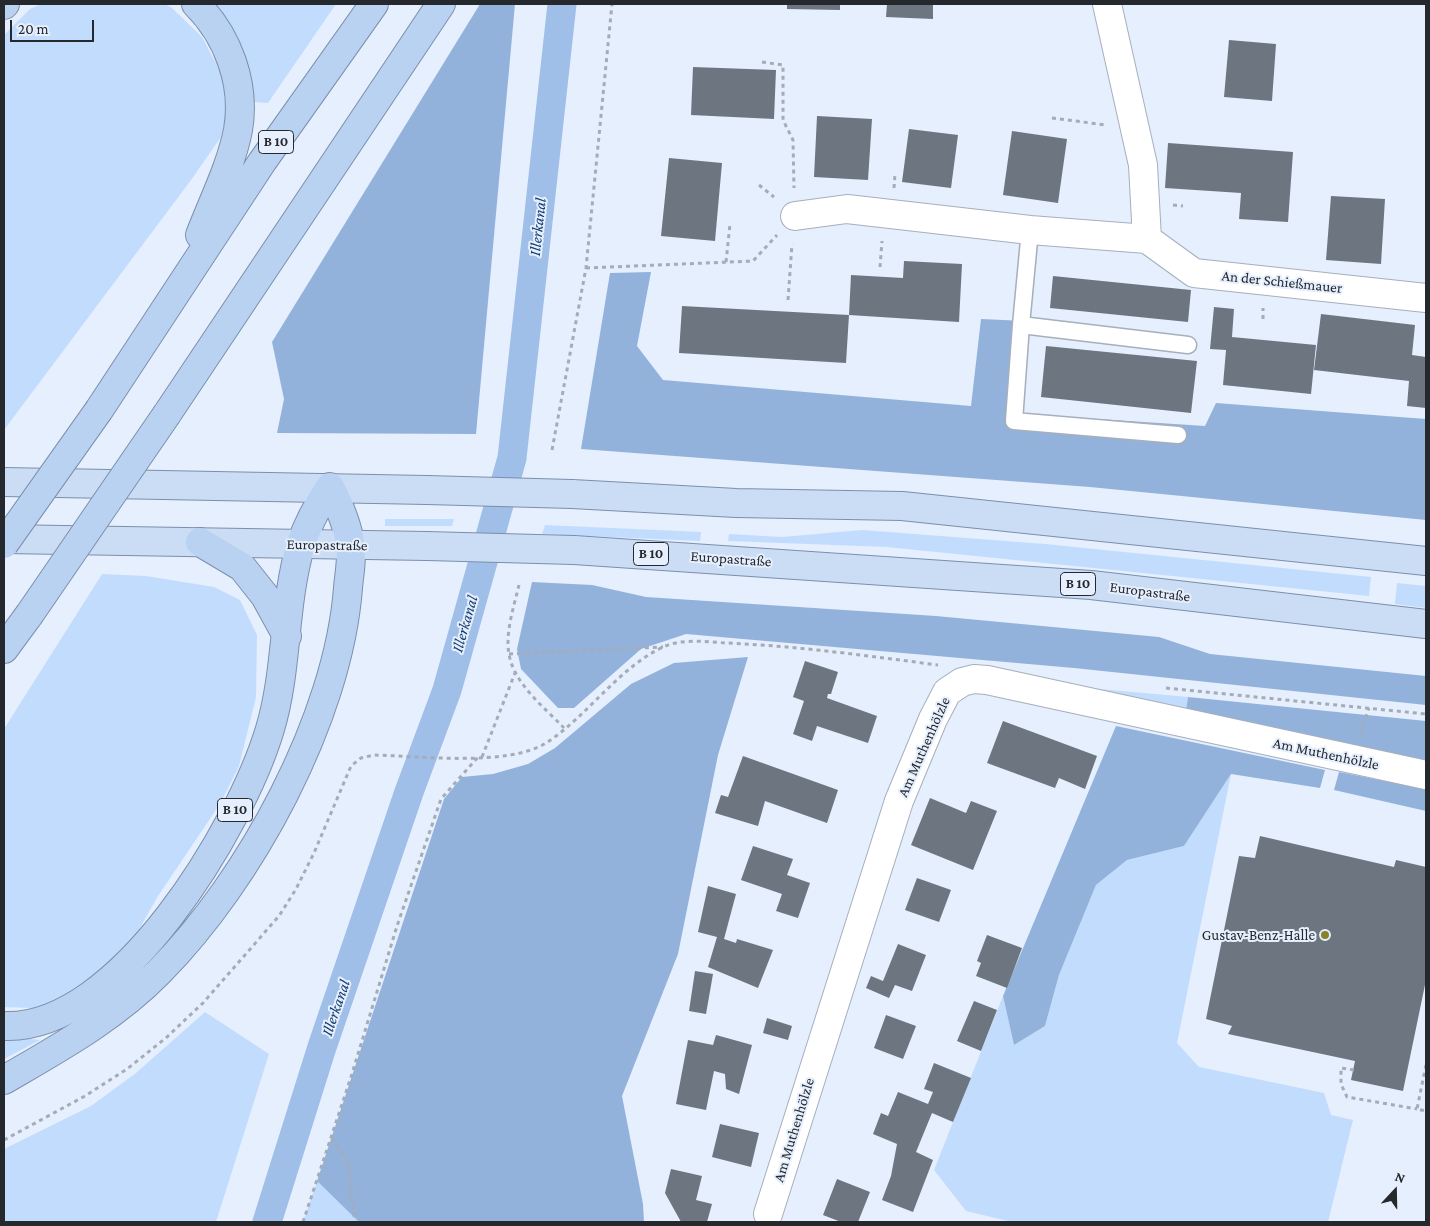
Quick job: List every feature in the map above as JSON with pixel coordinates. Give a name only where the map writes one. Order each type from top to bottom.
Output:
[{"type":"highway","points":[[181,283],[228,161],[238,131],[240,108],[235,70],[228,50],[220,33],[196,4]]},
{"type":"highway","name":"B 10","points":[[4,544],[99,410],[262,162],[374,4]]},
{"type":"highway","points":[[4,649],[167,414],[441,4]]},
{"type":"highway","points":[[330,486],[342,510],[351,545]]},
{"type":"highway","name":"B 10","points":[[4,1026],[24,1025],[46,1020],[102,989],[132,960],[190,886],[229,822],[254,775],[270,729],[280,688],[294,579],[301,544],[315,509],[330,486]]},
{"type":"highway","name":"B 10","points":[[200,542],[242,567],[265,596],[287,636]]},
{"type":"highway","name":"B 10","points":[[4,1080],[71,1041],[115,1011],[158,974],[185,946],[220,902],[262,836],[294,772],[324,702],[339,644],[345,610],[351,545]]},
{"type":"main road","points":[[4,482],[330,486],[572,494],[736,503],[902,506],[1426,561]]},
{"type":"main road","name":"Europastraße","points":[[4,538],[574,550],[1091,585],[1426,624]]},
{"type":"street","points":[[795,216],[847,209],[1030,230],[1147,239],[1144,165],[1107,4]]},
{"type":"street","name":"An der Schießmauer","points":[[1147,239],[1194,273],[1426,298]]},
{"type":"street","name":"Am Muthenhölzle","points":[[768,1214],[899,801],[933,719],[947,692],[974,679],[987,680],[1426,775]]},
{"type":"lane","points":[[1030,230],[1014,421],[1178,435]]},
{"type":"lane","points":[[1021,325],[1188,346]]},
{"type":"path","points":[[552,450],[586,268],[612,4]]},
{"type":"path","points":[[762,62],[783,65],[783,120],[792,140],[795,216],[788,300]]},
{"type":"path","points":[[1052,118],[1135,129]]},
{"type":"path","points":[[586,268],[753,261],[795,216]]},
{"type":"path","points":[[726,262],[730,224]]},
{"type":"path","points":[[4,1140],[85,1096],[127,1069],[167,1037],[203,1003],[279,916],[296,890],[351,766],[361,758],[374,756],[480,758],[524,754],[546,743],[564,728],[534,697],[515,673],[508,654],[512,614],[519,585]]},
{"type":"path","points":[[508,654],[664,647]]},
{"type":"path","points":[[303,1222],[332,1138],[397,926],[441,800],[480,758],[515,673]]},
{"type":"path","points":[[1417,1109],[1426,1065]]},
{"type":"path","points":[[1354,1070],[1341,1068],[1341,1084],[1347,1097],[1426,1111]]},
{"type":"path","points":[[332,1138],[347,1161],[355,1222]]},
{"type":"shaded area","points":[[41,4],[164,4],[171,7],[202,37],[221,73],[227,112],[221,137],[191,180],[4,430],[4,35],[30,9]]},
{"type":"shaded area","points":[[211,4],[336,4],[268,103],[254,102],[245,58]]},
{"type":"shaded area","points":[[480,4],[515,4],[476,434],[277,433],[284,399],[272,342]]},
{"type":"shaded area","points":[[651,272],[637,346],[663,380],[971,406],[981,319],[1025,321],[1022,414],[1205,426],[1216,403],[1426,419],[1426,520],[1090,487],[581,449],[610,273]]},
{"type":"shaded area","points":[[385,519],[454,519],[452,526],[385,526]]},
{"type":"shaded area","points":[[545,525],[701,532],[700,541],[542,534]]},
{"type":"shaded area","points":[[862,530],[1045,544],[1371,577],[1369,596],[887,547],[728,541],[729,534],[782,537]]},
{"type":"shaded area","points":[[102,574],[146,576],[214,587],[240,600],[257,635],[256,697],[239,766],[220,804],[158,896],[129,947],[96,981],[55,1002],[33,1008],[4,1007],[4,729]]},
{"type":"shaded area","points":[[532,582],[592,585],[646,597],[936,616],[1159,637],[1210,654],[1426,676],[1426,705],[1074,668],[686,634],[641,649],[574,708],[558,708],[521,669],[517,649]]},
{"type":"shaded area","points":[[1397,583],[1426,586],[1426,608],[1395,604]]},
{"type":"shaded area","points":[[748,657],[718,755],[678,954],[622,1096],[643,1204],[644,1222],[359,1222],[317,1181],[444,799],[462,777],[493,774],[528,764],[555,748],[631,684],[674,663]]},
{"type":"shaded area","points":[[1022,682],[1188,697],[1185,717]]},
{"type":"shaded area","points":[[1188,697],[1426,721],[1426,768],[1185,717]]},
{"type":"shaded area","points":[[1116,726],[1325,770],[1320,788],[1231,774],[1184,846],[1127,860],[1096,885],[1059,975],[1045,1026],[1014,1045],[1003,996]]},
{"type":"shaded area","points":[[1339,772],[1426,789],[1426,811],[1334,790]]},
{"type":"shaded area","points":[[1231,774],[1177,1043],[1199,1067],[1324,1093],[1331,1115],[1353,1120],[1328,1222],[1012,1222],[966,1211],[934,1170],[1003,996],[1014,1045],[1045,1026],[1059,975],[1096,885],[1127,860],[1184,846]]},
{"type":"shaded area","points":[[205,1012],[269,1054],[216,1222],[4,1222],[4,1149],[91,1106],[136,1073]]},
{"type":"shaded area","points":[[4,1036],[40,1040],[4,1059]]},
{"type":"shaded area","points":[[317,1181],[359,1222],[303,1222]]},
{"type":"building","points":[[787,4],[840,4],[840,10],[787,9]]},
{"type":"building","points":[[887,4],[933,4],[933,19],[886,17]]},
{"type":"building","points":[[1229,40],[1276,44],[1272,101],[1224,97]]},
{"type":"building","points":[[693,67],[776,70],[774,119],[691,115]]},
{"type":"building","points":[[817,116],[872,119],[868,180],[814,177]]},
{"type":"building","points":[[909,129],[958,135],[951,188],[902,182]]},
{"type":"building","points":[[1012,131],[1067,139],[1058,203],[1003,195]]},
{"type":"building","points":[[1168,143],[1293,152],[1288,222],[1239,219],[1241,193],[1165,188]]},
{"type":"building","points":[[669,158],[722,163],[715,241],[661,236]]},
{"type":"building","points":[[1331,196],[1385,199],[1381,264],[1326,260]]},
{"type":"building","points":[[904,261],[962,264],[959,322],[849,315],[851,275],[903,278]]},
{"type":"building","points":[[1053,276],[1191,290],[1188,322],[1050,308]]},
{"type":"building","points":[[682,306],[849,315],[846,363],[679,353]]},
{"type":"building","points":[[1214,307],[1234,309],[1232,337],[1316,345],[1311,394],[1223,385],[1226,350],[1210,349]]},
{"type":"building","points":[[1321,314],[1415,325],[1412,355],[1426,357],[1426,408],[1407,406],[1409,381],[1314,370]]},
{"type":"building","points":[[1046,346],[1197,361],[1191,413],[1041,397]]},
{"type":"building","points":[[805,661],[838,672],[831,694],[828,694],[827,698],[877,716],[868,743],[817,726],[812,741],[793,734],[804,701],[793,697]]},
{"type":"building","points":[[1003,721],[1097,756],[1085,789],[1059,778],[1055,788],[987,763]]},
{"type":"building","points":[[743,756],[838,790],[827,823],[765,801],[758,826],[715,813],[721,795],[728,797]]},
{"type":"building","points":[[930,798],[966,813],[971,801],[997,811],[973,870],[911,845]]},
{"type":"building","name":"Gustav-Benz-Halle","points":[[1260,836],[1394,867],[1396,860],[1426,867],[1426,980],[1403,1091],[1351,1080],[1355,1061],[1228,1034],[1232,1026],[1206,1019],[1239,856],[1255,858]]},
{"type":"building","points":[[753,846],[793,859],[787,875],[810,883],[798,918],[776,911],[782,894],[741,880]]},
{"type":"building","points":[[917,878],[951,890],[939,922],[905,910]]},
{"type":"building","points":[[708,886],[736,894],[724,939],[736,943],[737,939],[773,950],[758,988],[708,967],[717,937],[698,932]]},
{"type":"building","points":[[987,935],[1022,948],[1007,988],[976,976],[981,963],[977,961]]},
{"type":"building","points":[[898,944],[926,955],[912,991],[895,985],[889,998],[866,988],[871,976],[883,981]]},
{"type":"building","points":[[695,971],[713,974],[706,1014],[689,1011]]},
{"type":"building","points":[[974,1001],[997,1010],[981,1051],[957,1041]]},
{"type":"building","points":[[886,1015],[916,1026],[903,1059],[874,1048]]},
{"type":"building","points":[[767,1018],[792,1026],[788,1040],[763,1033]]},
{"type":"building","points":[[716,1035],[752,1045],[739,1094],[726,1089],[725,1074],[714,1071],[706,1110],[676,1104],[688,1040],[713,1045]]},
{"type":"building","points":[[934,1063],[971,1078],[953,1122],[932,1113],[916,1152],[933,1160],[913,1212],[882,1200],[891,1176],[897,1144],[873,1134],[881,1113],[888,1116],[898,1092],[928,1104],[933,1092],[924,1089]]},
{"type":"building","points":[[720,1124],[759,1133],[751,1167],[712,1157]]},
{"type":"building","points":[[671,1169],[702,1176],[696,1200],[712,1204],[707,1222],[681,1222],[665,1193]]},
{"type":"building","points":[[837,1179],[870,1192],[858,1222],[841,1222],[823,1215]]},
{"type":"waterway","name":"Illerkanal","points":[[267,1222],[322,1047],[409,792],[447,690],[512,458],[562,4]]},
{"type":"place","name":"Gustav-Benz-Halle","points":[[1325,935]]}]
